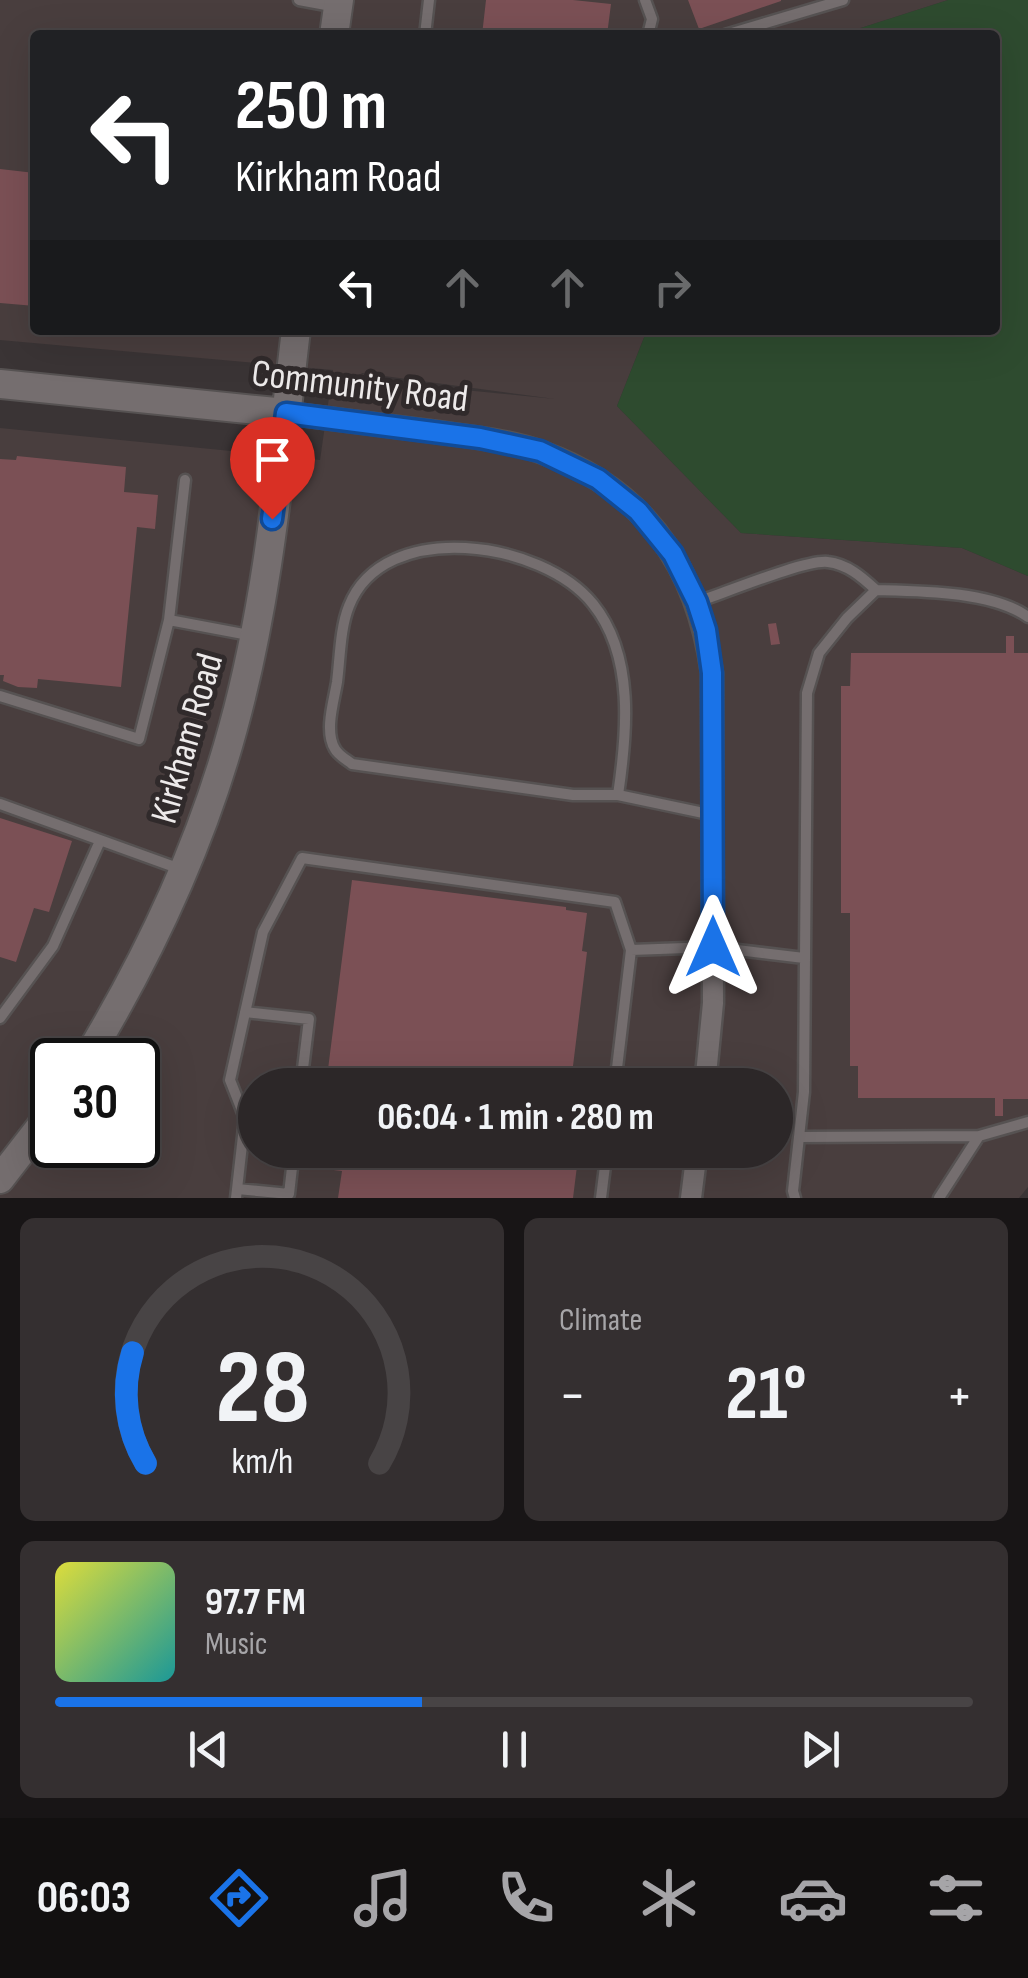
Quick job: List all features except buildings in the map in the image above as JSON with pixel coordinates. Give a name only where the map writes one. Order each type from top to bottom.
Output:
[{"type":"main road","name":"Kirkham Road","points":[[99,1038],[154,941],[184,870],[233,729],[254,636],[295,335]]},
{"type":"main road","name":"Community Road","points":[[0,384],[286,413]]},
{"type":"main road","points":[[0,1179],[30,1140]]},
{"type":"street","name":"Community Road","points":[[286,413],[480,438],[540,451],[598,479],[638,511],[673,554],[697,602],[706,630],[712,673],[713,1004],[707,1068]]},
{"type":"street","points":[[691,1198],[695,1168]]},
{"type":"lane","points":[[299,0],[337,14]]},
{"type":"lane","points":[[426,30],[429,0]]},
{"type":"lane","points":[[644,0],[652,19],[649,30]]},
{"type":"lane","points":[[742,30],[843,0]]},
{"type":"lane","points":[[0,696],[139,739],[169,620],[185,480]]},
{"type":"lane","points":[[618,795],[625,745],[623,679],[615,646],[594,604],[561,575],[513,556],[468,546],[408,555],[372,573],[348,606],[330,723],[334,749],[352,764],[573,795],[618,795],[714,815]]},
{"type":"lane","points":[[697,602],[826,561],[858,574],[876,590],[939,591],[1016,608],[1028,617]]},
{"type":"lane","points":[[796,1198],[793,1191],[804,1092],[808,693],[819,654],[846,618],[876,590]]},
{"type":"lane","points":[[169,620],[254,636]]},
{"type":"lane","points":[[0,804],[184,870]]},
{"type":"lane","points":[[0,1018],[54,946],[100,842]]},
{"type":"lane","points":[[292,1168],[289,1194],[236,1193],[245,1118],[230,1080],[263,932],[302,858],[615,902],[631,950],[616,1068]]},
{"type":"lane","points":[[631,950],[713,947],[804,958]]},
{"type":"lane","points":[[245,1012],[309,1019],[303,1068]]},
{"type":"lane","points":[[799,1138],[979,1136],[1028,1122]]},
{"type":"lane","points":[[938,1198],[979,1136]]},
{"type":"lane","points":[[601,1198],[604,1168]]},
{"type":"shaded area","points":[[0,0],[948,0],[855,30],[30,30],[30,335],[645,335],[617,406],[741,533],[962,548],[1028,576],[1028,1187],[1019,1198],[0,1198],[0,428],[320,460],[333,370],[0,340]],"holes":[[[362,373],[555,399],[423,386],[361,374]]]},
{"type":"green space","points":[[948,0],[1028,0],[1028,576],[962,548],[741,533],[617,406],[645,335],[1000,335],[1000,30],[855,30]]},
{"type":"route","points":[[272,519],[286,413],[480,438],[540,451],[598,479],[638,511],[673,554],[694,593],[706,630],[714,724],[713,947]]}]
